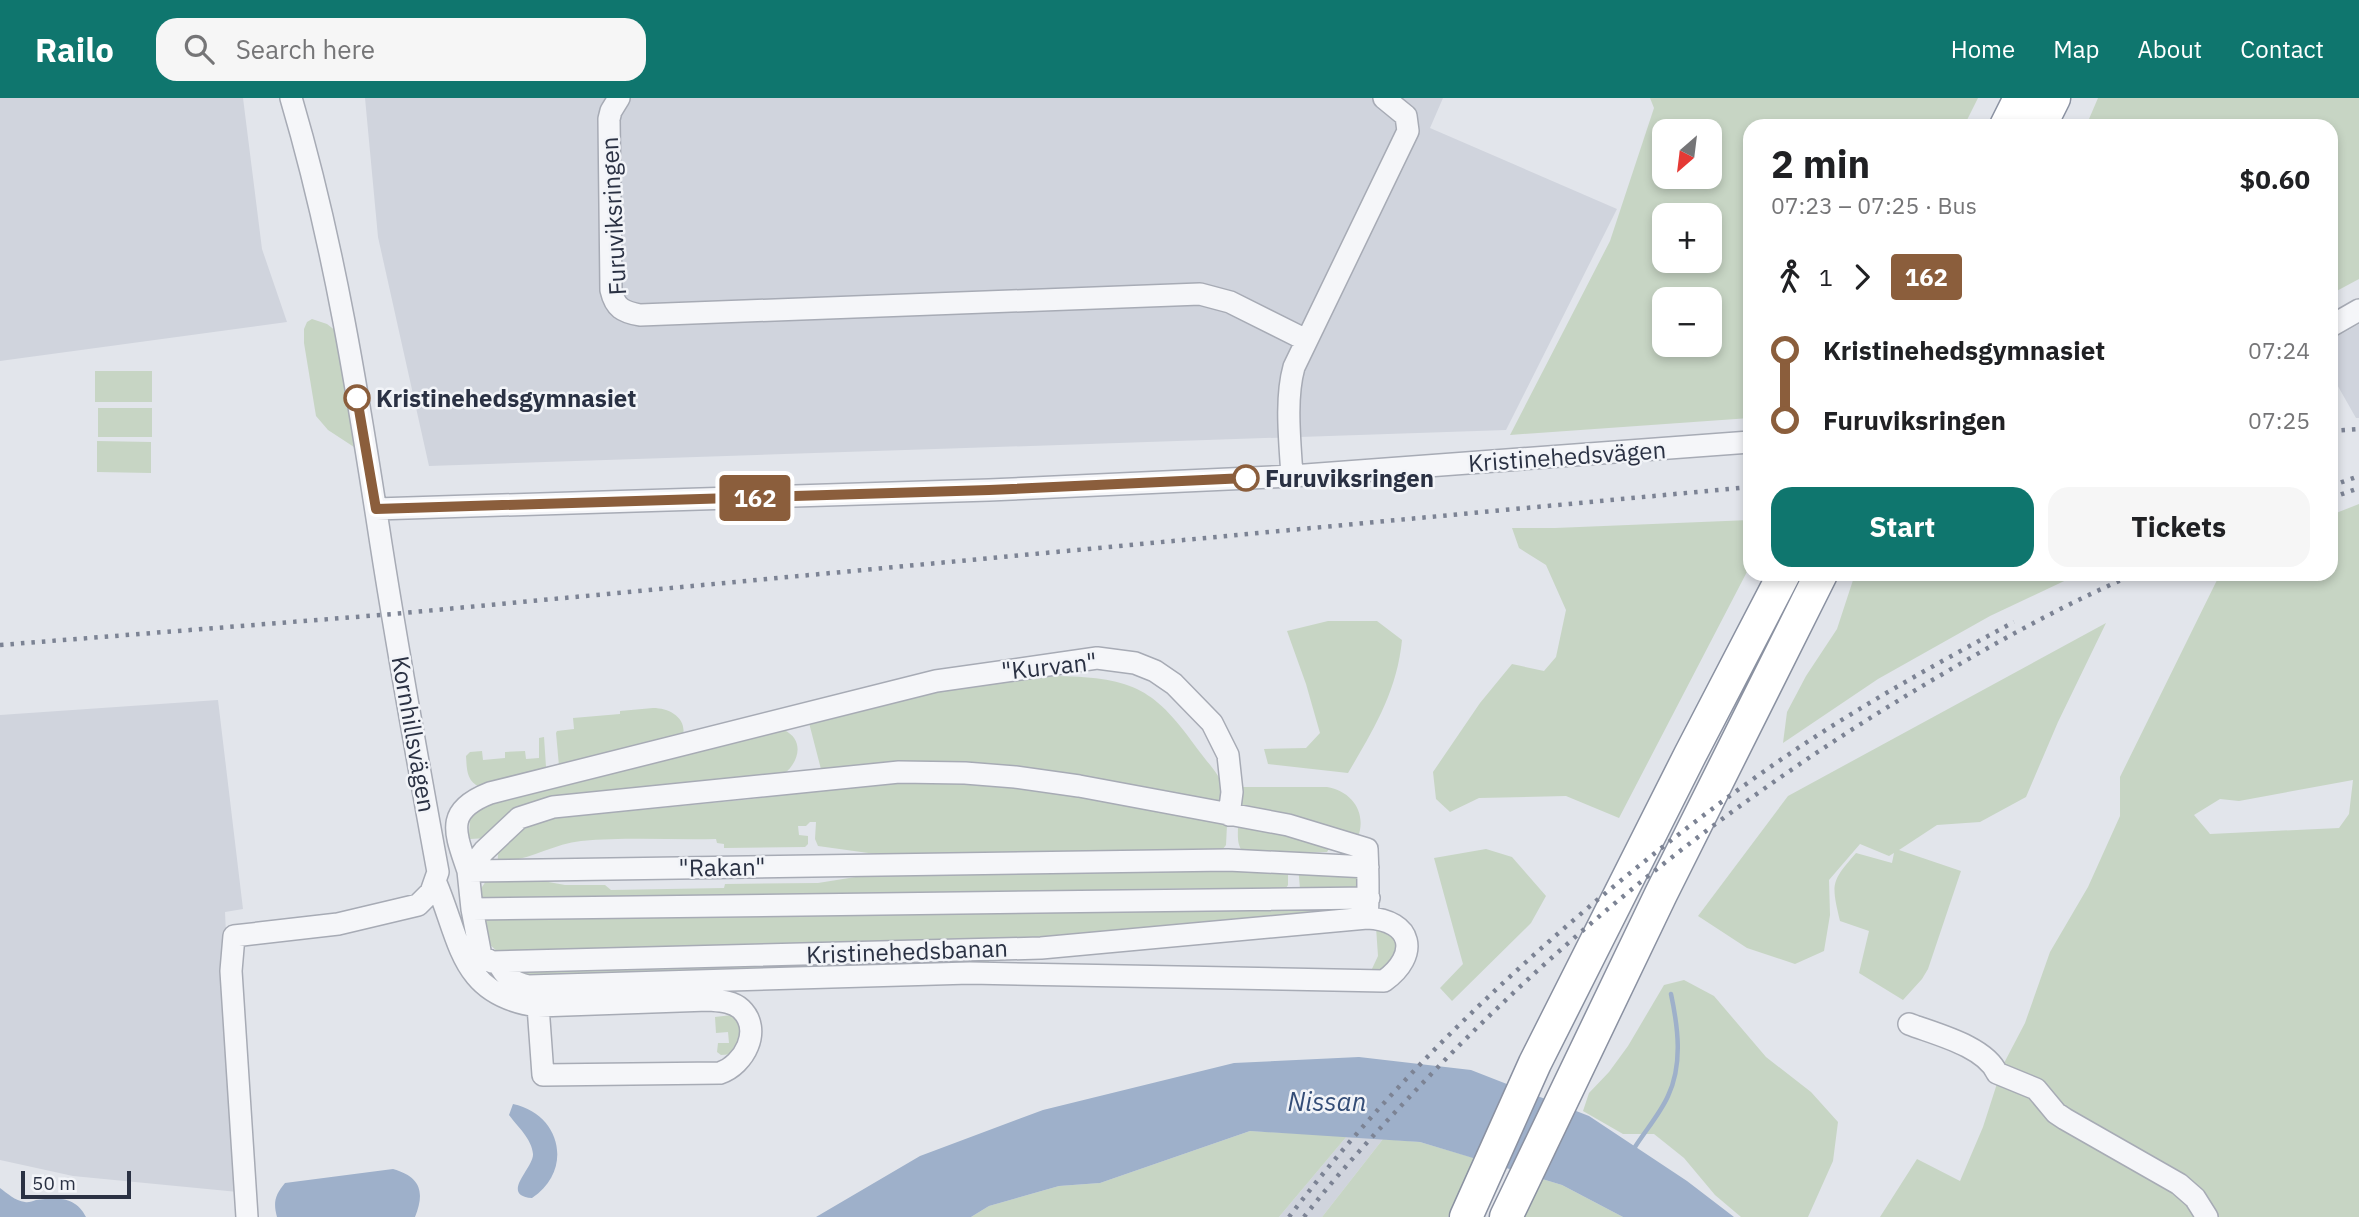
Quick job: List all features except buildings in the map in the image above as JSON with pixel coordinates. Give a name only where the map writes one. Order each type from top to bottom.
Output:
[{"type":"highway","points":[[2010,119],[2020,98]]},
{"type":"highway","points":[[2044,119],[2054,98]]},
{"type":"highway","points":[[1471,1206],[1535,1063],[1780,581]]},
{"type":"highway","points":[[1508,1213],[1661,894],[1818,581]]},
{"type":"street","name":"Kornhillsvägen","points":[[291,98],[323,214],[438,872],[436,883],[458,947],[484,962]]},
{"type":"street","name":"Furuviksringen","points":[[619,98],[609,119],[611,290],[620,310],[640,316],[1200,294],[1230,302],[1307,340]]},
{"type":"street","points":[[1292,475],[1291,377],[1407,137],[1409,125],[1406,116],[1384,98]]},
{"type":"street","points":[[2338,322],[2359,310]]},
{"type":"street","name":"Kristinehedsvägen","points":[[376,509],[989,490],[1292,475],[1743,443]]},
{"type":"street","name":"\"Kurvan\"","points":[[468,871],[456,833],[463,807],[490,793],[895,690],[936,681],[1097,659],[1135,663],[1155,671],[1174,684],[1212,723],[1228,755],[1232,792],[1229,816]]},
{"type":"street","points":[[484,962],[514,983],[528,986],[970,973],[1384,981],[1401,966],[1406,956],[1407,942],[1404,932],[1391,923],[1378,919],[1368,908],[1367,849],[1288,825],[1079,786],[965,773],[899,772],[553,807],[519,818],[492,842],[468,871],[481,956],[497,995],[515,1003],[538,1006],[708,1000],[730,1002],[742,1010],[748,1020],[750,1034],[747,1048],[732,1069],[720,1073],[542,1075],[538,1006]]},
{"type":"street","name":"\"Rakan\"","points":[[468,871],[1228,860],[1368,867]]},
{"type":"street","points":[[247,1217],[231,971],[234,936],[338,924],[418,905],[436,883]]},
{"type":"street","points":[[472,909],[1368,908]]},
{"type":"street","name":"Kristinehedsbanan","points":[[484,962],[1041,948],[1368,908]]},
{"type":"street","points":[[1909,1024],[1969,1048],[1993,1065],[1997,1073],[2036,1089],[2056,1113],[2065,1119],[2189,1191],[2207,1217]]},
{"type":"shaded area","points":[[0,98],[243,98],[262,249],[287,322],[0,361]]},
{"type":"shaded area","points":[[365,98],[1443,98],[1430,128],[1617,209],[1506,430],[429,466],[378,237]]},
{"type":"shaded area","points":[[2359,324],[2359,418],[2356,418],[2338,386],[2338,336]]},
{"type":"shaded area","points":[[218,700],[243,909],[225,912],[238,1192],[73,1176],[0,1160],[0,715]]},
{"type":"shaded area","points":[[1347,1136],[1383,1139],[1322,1217],[1279,1217]]},
{"type":"green space","points":[[1650,98],[1978,98],[1968,119],[1743,119],[1743,418],[1510,435],[1610,241],[1654,108]]},
{"type":"green space","points":[[2098,98],[2359,98],[2359,279],[2338,290],[2338,119],[2089,119]]},
{"type":"green space","points":[[312,319],[327,324],[336,331],[354,447],[328,430],[316,416],[304,343],[304,329]]},
{"type":"green space","points":[[95,371],[152,371],[152,402],[95,402]]},
{"type":"green space","points":[[98,408],[152,408],[152,437],[98,437]]},
{"type":"green space","points":[[97,441],[151,442],[151,473],[97,472]]},
{"type":"green space","points":[[2359,504],[2359,1217],[1880,1217],[1917,1159],[1960,1181],[1983,1127],[2003,1065],[2025,1023],[2050,952],[2088,887],[2120,816],[2120,777],[2217,581],[2338,581],[2338,512]],"holes":[[[2353,780],[2349,814],[2339,828],[2210,834],[2194,815],[2220,799],[2239,801]]]},
{"type":"green space","points":[[1743,520],[1743,579],[1619,818],[1566,796],[1479,798],[1450,812],[1436,799],[1433,772],[1480,703],[1512,664],[1544,671],[1556,657],[1566,610],[1546,565],[1519,548],[1512,528]]},
{"type":"green space","points":[[1853,581],[2064,581],[1990,616],[1878,679],[1783,743],[1787,712],[1806,676],[1837,629]]},
{"type":"green space","points":[[1328,621],[1377,621],[1402,640],[1390,693],[1348,773],[1268,764],[1264,749],[1306,748],[1320,733],[1287,631]]},
{"type":"green space","points":[[2106,623],[2058,722],[2026,797],[1980,822],[1937,825],[1899,850],[1961,871],[1928,969],[1903,1000],[1859,973],[1869,931],[1840,921],[1835,898],[1838,877],[1856,853],[1892,863],[1894,853],[1889,856],[1860,844],[1829,880],[1830,915],[1824,951],[1795,964],[1747,948],[1698,916],[1788,796]]},
{"type":"green space","points":[[1058,676],[1125,684],[1155,701],[1169,713],[1216,773],[1224,788],[1225,804],[1076,779],[822,773],[808,719],[914,696],[917,698],[922,696],[922,693],[989,682]]},
{"type":"green space","points":[[653,708],[676,715],[684,730],[683,736],[559,766],[556,733],[574,729],[573,718]]},
{"type":"green space","points":[[784,730],[795,739],[798,751],[784,774],[643,787],[487,838],[470,839],[470,818],[478,805]]},
{"type":"green space","points":[[544,737],[546,767],[543,772],[480,787],[470,778],[466,756],[470,752],[482,751],[483,760],[505,758],[505,752],[525,751],[526,759],[539,758],[539,738]]},
{"type":"green space","points":[[989,779],[1219,819],[1227,825],[1226,845],[1219,854],[897,857],[818,846],[815,839],[816,822],[810,822],[806,826],[798,826],[799,835],[808,836],[808,844],[805,847],[724,848],[724,844],[717,843],[716,839],[598,840],[570,843],[520,859],[498,861],[498,853],[507,840],[522,829],[545,819],[752,799],[866,780]]},
{"type":"green space","points":[[1243,787],[1336,789],[1350,798],[1359,812],[1358,837],[1240,812]]},
{"type":"green space","points":[[1242,823],[1330,847],[1327,852],[1246,855],[1238,841],[1238,825]]},
{"type":"green space","points":[[1486,849],[1512,857],[1546,896],[1531,923],[1452,1001],[1440,988],[1463,964],[1434,858]]},
{"type":"green space","points":[[1298,865],[1355,875],[1359,879],[1359,886],[1349,891],[1300,889]]},
{"type":"green space","points":[[1279,866],[1288,873],[1288,885],[1284,891],[1241,888],[1124,889],[1004,895],[481,899],[480,890],[486,881],[521,877],[565,885],[605,885],[611,890],[724,888],[725,884],[818,883],[899,870]]},
{"type":"green space","points":[[1011,907],[1073,912],[1354,908],[1025,938],[500,954],[488,943],[481,919]]},
{"type":"green space","points":[[1376,927],[1389,931],[1396,942],[1397,951],[1393,961],[1381,969],[1371,971],[1378,956]]},
{"type":"green space","points":[[989,956],[989,963],[529,979],[513,970]]},
{"type":"green space","points":[[1684,980],[1714,996],[1766,1057],[1811,1092],[1838,1122],[1833,1161],[1808,1217],[1741,1217],[1715,1195],[1684,1158],[1654,1134],[1623,1134],[1583,1111],[1589,1093],[1628,1046],[1664,985]]},
{"type":"green space","points":[[732,1015],[742,1028],[741,1038],[734,1054],[721,1055],[717,1052],[718,1043],[729,1043],[728,1032],[716,1033],[715,1017]]},
{"type":"green space","points":[[1250,1131],[1347,1136],[1279,1217],[971,1217],[989,1206],[1059,1186],[1100,1183]]},
{"type":"green space","points":[[1383,1139],[1420,1142],[1474,1158],[1448,1217],[1322,1217]]},
{"type":"green space","points":[[1539,1178],[1562,1185],[1623,1217],[1521,1217]]},
{"type":"water","name":"Nissan","points":[[1359,1057],[1471,1070],[1589,1116],[1687,1181],[1734,1217],[1623,1217],[1562,1185],[1420,1142],[1250,1131],[1100,1183],[1059,1186],[989,1206],[971,1217],[816,1217],[920,1156],[1043,1110],[1234,1063]]},
{"type":"water","points":[[513,1104],[542,1119],[556,1144],[554,1173],[532,1198],[518,1192],[520,1180],[533,1154],[527,1138],[509,1115]]},
{"type":"water","points":[[393,1169],[410,1176],[418,1187],[420,1200],[415,1217],[277,1217],[276,1199],[285,1183]]},
{"type":"water","points":[[0,1188],[21,1201],[51,1198],[71,1202],[82,1210],[86,1217],[0,1217]]},
{"type":"waterway","points":[[1635,1147],[1665,1103],[1673,1084],[1677,1032],[1671,994]]},
{"type":"railway","points":[[2338,430],[2359,429]]},
{"type":"railway","points":[[2338,484],[2359,476]]},
{"type":"railway","points":[[0,645],[393,614],[1743,488]]},
{"type":"railway","points":[[2338,496],[2359,488]]},
{"type":"railway","points":[[1304,1217],[1373,1136],[1473,1031],[1532,976],[1654,871],[1718,822],[1851,730],[1971,657],[2120,581]]},
{"type":"railway","points":[[1289,1217],[1371,1117],[1460,1024],[1507,979],[1605,894],[1703,816],[1802,746],[1893,689],[2014,622]]},
{"type":"bus line","name":"162","points":[[357,398],[376,509],[989,490],[1246,478]]},
{"type":"place","name":"Kristinehedsgymnasiet","points":[[357,398]]},
{"type":"place","name":"Furuviksringen","points":[[1246,478]]}]
